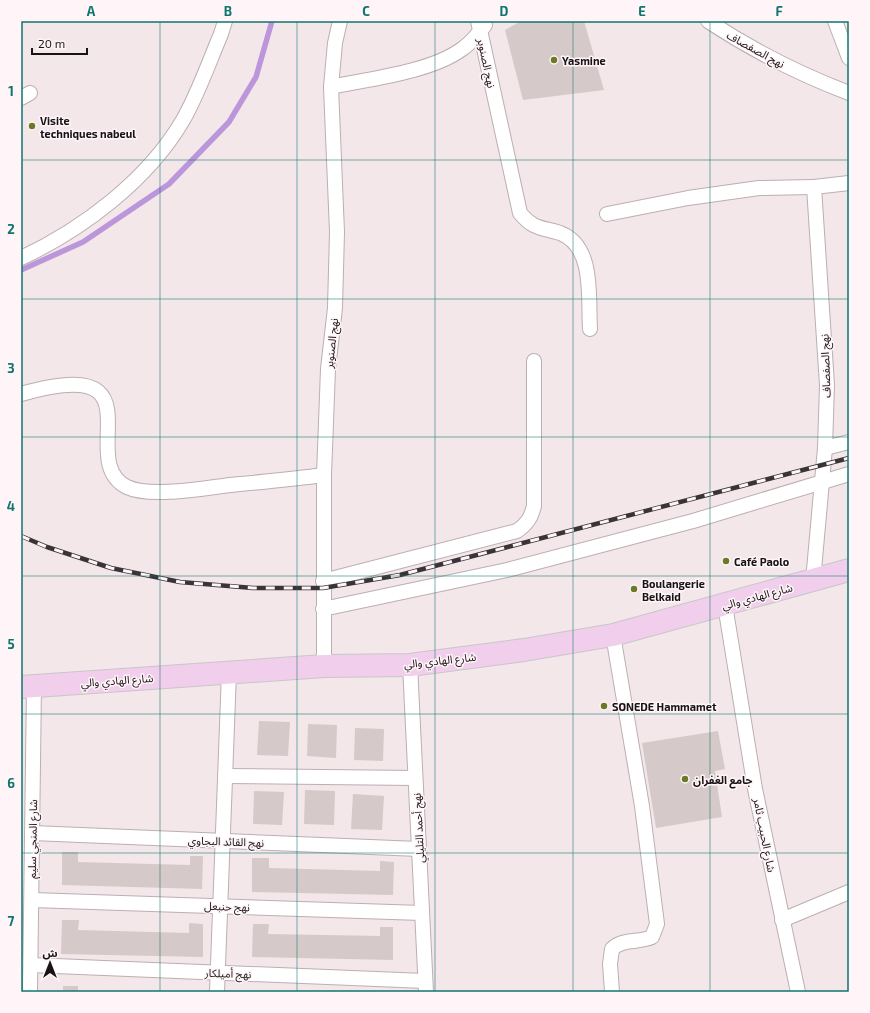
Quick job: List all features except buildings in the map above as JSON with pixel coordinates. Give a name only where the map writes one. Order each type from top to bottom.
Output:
[{"type":"main road","name":"شارع الهادي والي","points":[[28,686],[324,666],[410,665],[524,650],[613,635],[849,570]]},
{"type":"street","points":[[21,258],[72,231],[117,198],[166,146],[183,120],[221,34],[225,21]]},
{"type":"street","name":"نهج الصنوبر","points":[[324,666],[324,475],[328,369],[335,308],[336,240],[331,87],[334,50],[340,21]]},
{"type":"street","name":"نهج الصفصاف","points":[[708,21],[740,42],[798,72],[849,93]]},
{"type":"street","points":[[835,21],[849,58]]},
{"type":"street","points":[[331,87],[386,76],[445,60],[464,49],[482,24]]},
{"type":"street","name":"نهج الصنوبر","points":[[482,24],[520,213],[530,224],[538,228],[568,236],[580,249],[586,264],[590,329]]},
{"type":"street","points":[[607,214],[688,198],[759,188],[814,187],[849,183]]},
{"type":"street","name":"نهج الصفصاف","points":[[813,581],[825,448],[827,385],[814,187]]},
{"type":"street","points":[[323,581],[516,531],[525,525],[531,516],[534,506],[534,361]]},
{"type":"street","points":[[21,394],[47,387],[63,385],[88,387],[98,391],[109,410],[108,446],[109,461],[112,473],[118,481],[129,488],[141,490],[179,491],[324,475]]},
{"type":"street","points":[[825,448],[849,442]]},
{"type":"street","points":[[323,609],[514,568],[693,521],[849,474]]},
{"type":"street","name":"شارع الحبيب ثامر","points":[[725,605],[753,774],[798,992]]},
{"type":"street","points":[[612,992],[610,964],[612,949],[622,942],[647,940],[652,937],[657,924],[642,806],[613,635]]},
{"type":"street","name":"نهج أحمد التليلي","points":[[410,665],[425,986]]},
{"type":"street","points":[[217,992],[229,672]]},
{"type":"street","name":"شارع المنجي سليم","points":[[28,686],[32,833],[30,992]]},
{"type":"street","points":[[225,776],[415,778]]},
{"type":"street","name":"نهج القائد البجاوي","points":[[32,833],[419,849]]},
{"type":"street","points":[[782,920],[849,892]]},
{"type":"street","name":"نهج حنبعل","points":[[32,900],[422,913]]},
{"type":"street","name":"نهج أميلكار","points":[[31,965],[218,973],[425,986]]},
{"type":"waterway","points":[[21,270],[83,242],[169,184],[229,122],[256,77],[272,21]]},
{"type":"railway","points":[[21,536],[47,547],[111,568],[180,582],[253,588],[323,588],[400,575],[849,458]]},
{"type":"place","name":"Yasmine","points":[[554,60]]},
{"type":"place","name":"Visite techniques nabeul","points":[[32,126]]},
{"type":"place","name":"Café Paolo","points":[[726,561]]},
{"type":"place","name":"Boulangerie Belkaid","points":[[634,589]]},
{"type":"place","name":"SONEDE Hammamet","points":[[604,706]]},
{"type":"place","name":"جامع الغفران","points":[[685,779]]}]
